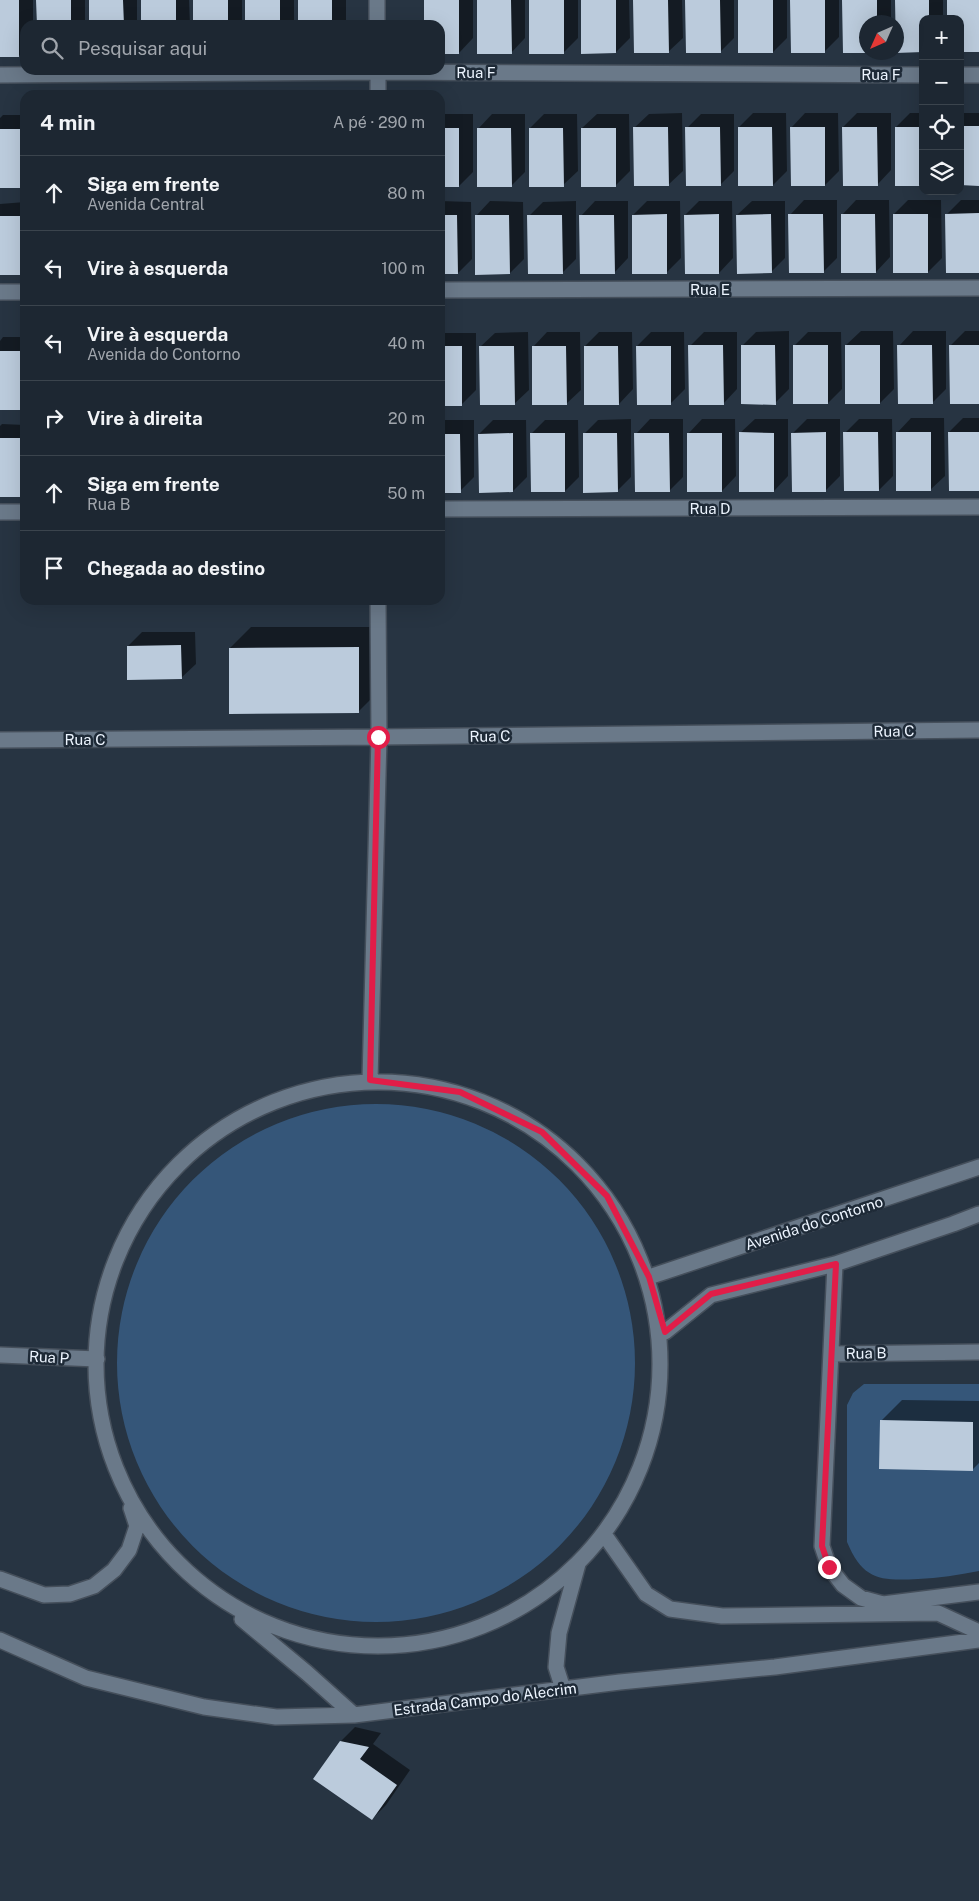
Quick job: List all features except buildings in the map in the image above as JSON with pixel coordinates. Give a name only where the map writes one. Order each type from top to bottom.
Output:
[{"type":"street","points":[[377,0],[377,20]]},
{"type":"street","name":"Rua F","points":[[445,71],[919,75]]},
{"type":"street","name":"Rua F","points":[[0,75],[20,75]]},
{"type":"street","points":[[378,75],[378,90]]},
{"type":"street","points":[[964,75],[979,75]]},
{"type":"street","name":"Rua E","points":[[445,290],[979,288]]},
{"type":"street","points":[[0,292],[20,292]]},
{"type":"street","name":"Rua D","points":[[445,509],[979,507]]},
{"type":"street","points":[[0,512],[20,512]]},
{"type":"street","points":[[370,1080],[378,737],[378,605]]},
{"type":"street","name":"Rua C","points":[[0,740],[979,730]]},
{"type":"street","points":[[0,1579],[44,1595],[70,1594],[94,1586],[114,1570],[129,1550],[137,1526],[97,1410],[98,1313],[130,1222],[192,1148],[275,1098],[370,1080],[460,1092],[542,1132],[607,1196],[649,1277],[665,1332],[648,1457],[606,1537],[540,1600],[458,1638],[368,1649],[273,1629],[190,1578]]},
{"type":"street","name":"Avenida do Contorno","points":[[649,1277],[979,1168]]},
{"type":"street","points":[[665,1332],[711,1294],[836,1264],[979,1214]]},
{"type":"street","points":[[832,1354],[836,1264]]},
{"type":"street","name":"Rua B","points":[[979,1352],[832,1354],[822,1546],[829,1567],[843,1585],[861,1598],[883,1604],[979,1592]]},
{"type":"street","name":"Rua P","points":[[0,1355],[97,1359]]},
{"type":"street","points":[[129,1502],[190,1578],[308,1673],[354,1715]]},
{"type":"street","points":[[606,1537],[646,1594],[670,1609],[722,1616],[938,1613],[979,1632]]},
{"type":"street","points":[[563,1689],[556,1667],[559,1633],[579,1563]]},
{"type":"street","name":"Estrada Campo do Alecrim","points":[[0,1640],[86,1678],[204,1707],[276,1717],[354,1715],[563,1689],[775,1667],[979,1640]]},
{"type":"shaded area","points":[[376,1104],[427,1109],[475,1123],[520,1147],[559,1180],[592,1219],[616,1264],[630,1312],[635,1363],[630,1414],[616,1462],[592,1507],[559,1546],[520,1579],[475,1603],[427,1617],[376,1622],[325,1617],[277,1603],[232,1579],[193,1546],[160,1507],[136,1462],[122,1414],[117,1363],[122,1312],[136,1264],[160,1219],[193,1180],[232,1147],[277,1123],[325,1109]]},
{"type":"shaded area","points":[[864,1384],[979,1384],[979,1571],[926,1579],[883,1578],[866,1571],[853,1555],[847,1542],[847,1405],[853,1393]]},
{"type":"route","points":[[378,737],[370,1080],[460,1092],[542,1132],[607,1196],[649,1277],[665,1332],[711,1294],[836,1264],[822,1546],[829,1567]]}]
